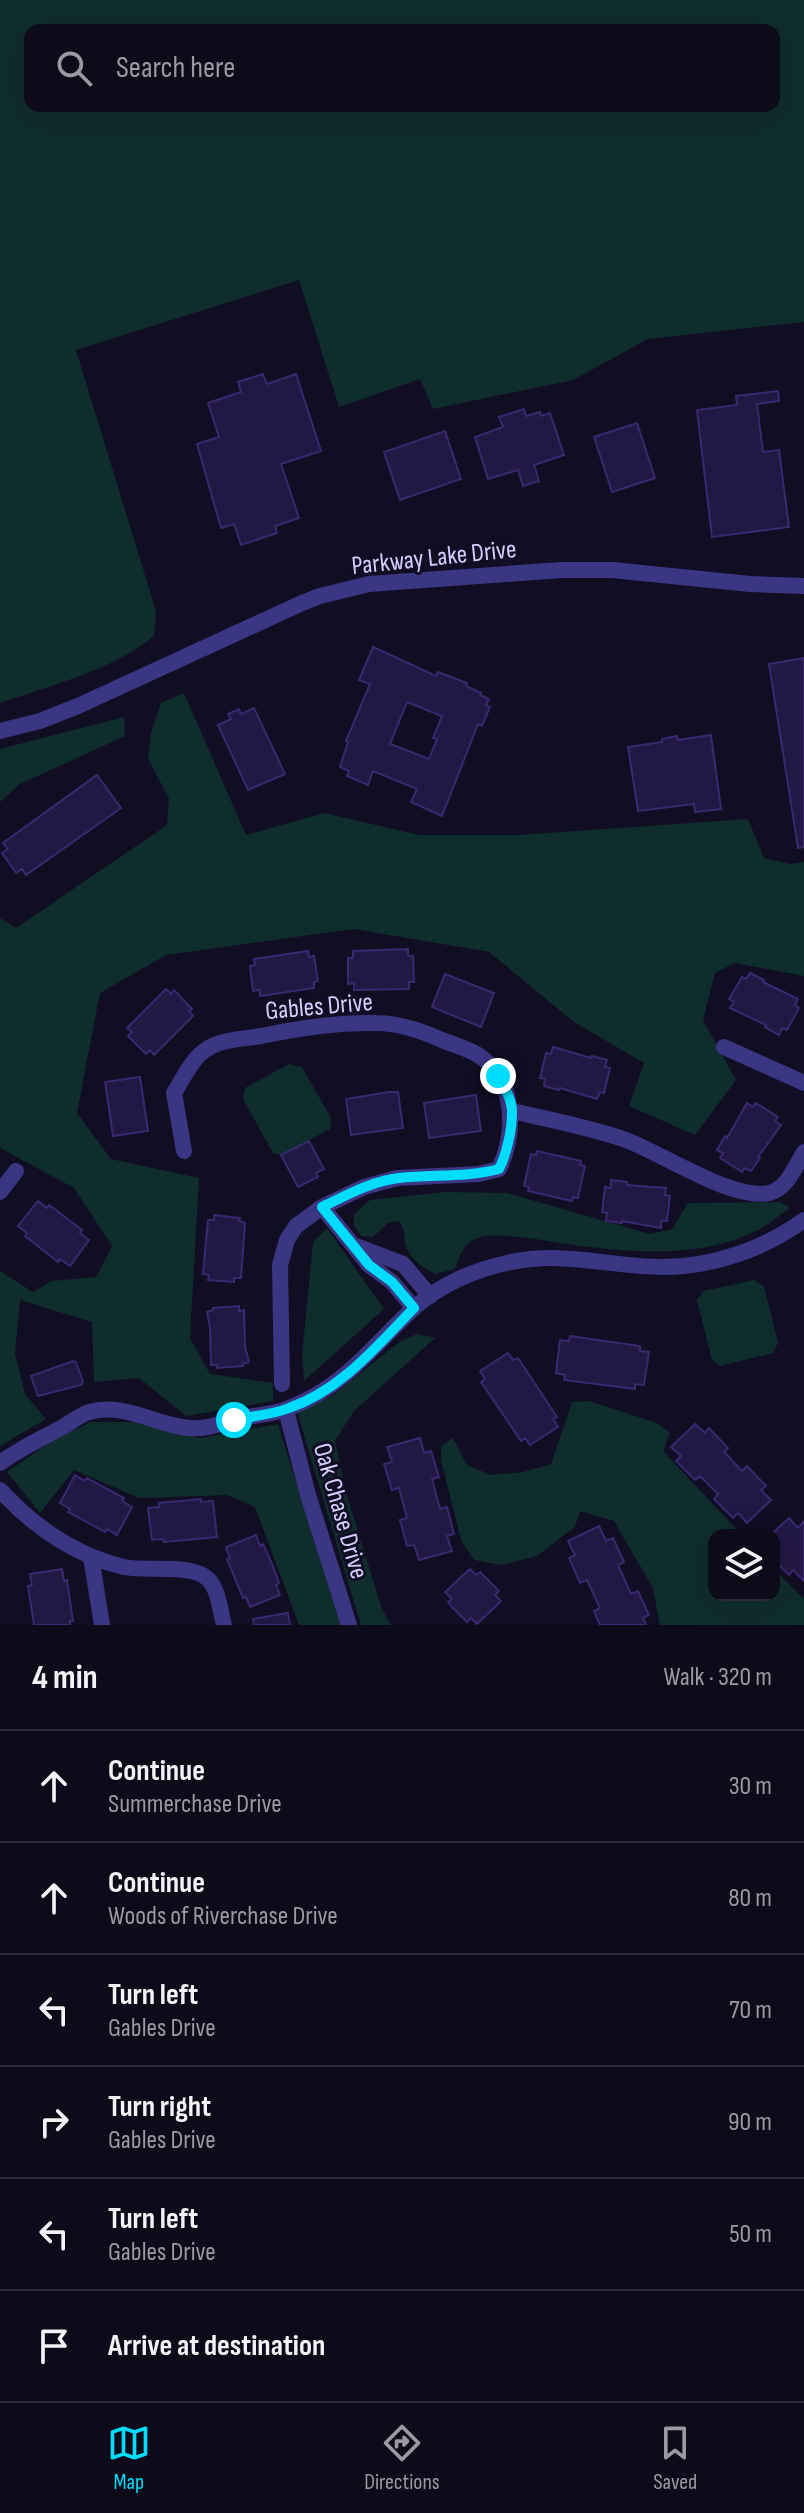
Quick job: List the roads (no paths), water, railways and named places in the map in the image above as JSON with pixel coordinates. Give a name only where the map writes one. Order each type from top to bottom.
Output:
[{"type":"street","name":"Parkway Lake Drive","points":[[0,731],[40,721],[78,706],[320,596],[369,584],[561,570],[612,570],[750,584],[804,586]]},
{"type":"street","name":"Gables Drive","points":[[184,1151],[174,1093],[197,1058],[207,1048],[221,1043],[306,1027],[379,1023],[421,1031],[481,1057],[498,1076],[512,1111]]},
{"type":"street","points":[[724,1047],[804,1083]]},
{"type":"street","points":[[282,1384],[280,1265],[287,1240],[296,1226],[322,1207],[364,1187],[397,1178],[479,1174],[499,1169],[505,1157],[512,1111],[597,1131],[636,1144],[715,1182],[745,1191],[768,1193],[783,1186],[804,1152]]},
{"type":"street","points":[[0,1192],[16,1171]]},
{"type":"street","points":[[322,1207],[369,1265],[392,1282],[414,1308]]},
{"type":"street","points":[[0,1463],[88,1412],[111,1409],[187,1428],[208,1428],[286,1410],[311,1399],[350,1373],[414,1308],[474,1273],[521,1260],[554,1257],[662,1267],[709,1262],[761,1245],[804,1220]]},
{"type":"street","points":[[351,1244],[403,1264],[430,1296]]},
{"type":"street","name":"Oak Chase Drive","points":[[286,1410],[308,1495],[349,1625]]},
{"type":"street","points":[[0,1490],[22,1514],[52,1536],[91,1557],[127,1567],[195,1572],[207,1578],[215,1589],[224,1625]]},
{"type":"street","points":[[91,1557],[102,1625]]}]
